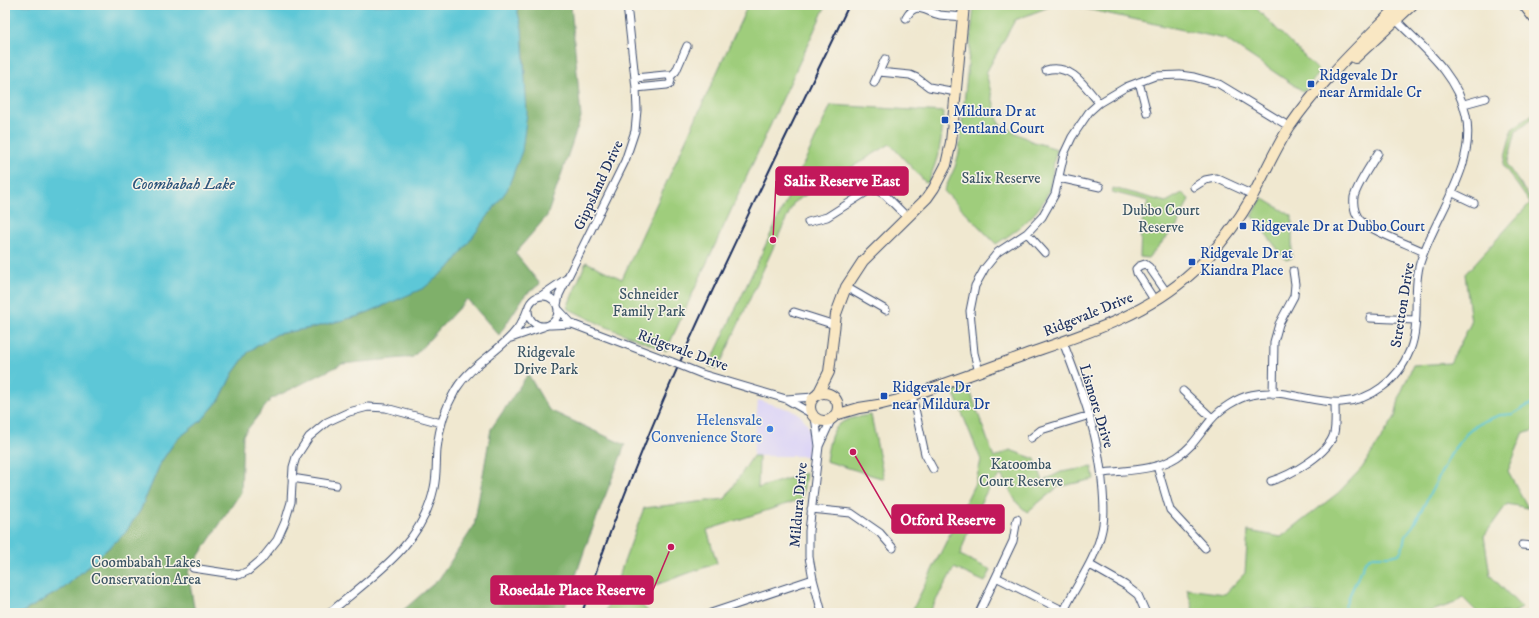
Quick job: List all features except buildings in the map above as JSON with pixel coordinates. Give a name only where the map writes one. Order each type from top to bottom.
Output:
[{"type":"street","name":"Gippsland Drive","points":[[557,307],[559,295],[630,151],[636,131],[636,88],[627,5]]},
{"type":"street","points":[[828,372],[838,408],[834,417],[823,421],[814,416],[810,405],[828,372],[836,314],[846,287],[863,261],[923,203],[934,188],[946,165],[951,142],[964,5]]},
{"type":"street","name":"Ridgevale Drive","points":[[1393,18],[1399,5]]},
{"type":"street","name":"Ridgevale Drive","points":[[834,417],[859,408],[889,402],[912,395],[1064,342],[1136,313],[1167,293],[1192,273],[1222,242],[1236,223],[1253,195],[1290,127],[1340,64],[1393,18],[1412,5]]},
{"type":"street","points":[[1524,5],[1534,18]]},
{"type":"street","points":[[906,18],[912,10],[916,8],[939,14],[963,17]]},
{"type":"street","name":"Stretton Drive","points":[[1102,473],[1157,466],[1175,458],[1187,450],[1197,440],[1212,418],[1240,399],[1257,394],[1273,394],[1323,402],[1357,400],[1371,395],[1393,378],[1406,360],[1411,348],[1420,265],[1424,252],[1465,158],[1468,142],[1468,130],[1464,104],[1458,90],[1446,72],[1393,18]]},
{"type":"street","points":[[636,88],[667,85],[671,82],[670,77],[676,71],[687,46]]},
{"type":"street","points":[[874,83],[885,59]]},
{"type":"street","points":[[1046,70],[1060,69],[1072,73],[1099,102]]},
{"type":"street","points":[[879,72],[910,75],[917,78],[929,87],[956,92]]},
{"type":"street","points":[[635,78],[665,74],[670,77]]},
{"type":"street","points":[[979,372],[974,353],[970,311],[975,286],[985,268],[998,252],[1027,233],[1042,218],[1055,194],[1064,154],[1072,137],[1089,112],[1099,102],[1114,92],[1155,76],[1169,75],[1194,77],[1219,84],[1290,127]]},
{"type":"street","points":[[1139,82],[1147,114]]},
{"type":"street","points":[[1464,104],[1486,98]]},
{"type":"street","points":[[1378,153],[1354,197],[1357,215],[1360,220],[1369,226],[1424,252]]},
{"type":"street","points":[[1059,178],[1100,186]]},
{"type":"street","points":[[1194,187],[1206,180],[1216,178],[1253,195]]},
{"type":"street","points":[[808,222],[827,217],[868,191],[877,190],[885,195],[908,218]]},
{"type":"street","points":[[1451,192],[1474,202]]},
{"type":"street","points":[[1027,233],[1045,253]]},
{"type":"street","points":[[1155,301],[1137,273],[1136,269],[1139,266],[1143,264],[1149,267],[1167,293]]},
{"type":"street","points":[[1273,394],[1274,342],[1278,324],[1294,296],[1295,284],[1293,271]]},
{"type":"street","name":"Gippsland Drive","points":[[541,296],[568,277]]},
{"type":"street","points":[[846,287],[886,310]]},
{"type":"street","points":[[329,613],[397,555],[416,531],[425,514],[434,489],[440,423],[450,400],[464,378],[509,339],[524,320],[528,308],[532,300],[541,296],[550,298],[557,307],[556,319],[547,326],[540,326],[532,322],[528,313],[528,308]]},
{"type":"street","name":"Ridgevale Drive","points":[[557,307],[572,324]]},
{"type":"street","points":[[794,312],[834,325]]},
{"type":"street","points":[[1370,318],[1415,320]]},
{"type":"street","name":"Ridgevale Drive","points":[[509,339],[547,326],[572,324],[702,374],[786,399],[814,416]]},
{"type":"street","name":"Lismore Drive","points":[[1063,612],[1090,564],[1102,533],[1104,503],[1102,473],[1096,437],[1090,415],[1064,342]]},
{"type":"street","points":[[1183,390],[1212,418]]},
{"type":"street","points":[[816,395],[826,393],[836,399]]},
{"type":"street","name":"Ridgevale Drive","points":[[786,399],[816,395]]},
{"type":"street","points":[[912,395],[925,454],[933,469]]},
{"type":"street","name":"Ridgevale Drive","points":[[836,399],[859,408]]},
{"type":"street","points":[[1271,481],[1302,467],[1326,447],[1333,435],[1335,402]]},
{"type":"street","points":[[193,568],[239,574],[248,571],[261,560],[277,540],[286,522],[296,457],[309,437],[327,422],[349,412],[368,407],[386,408],[440,423]]},
{"type":"street","points":[[1031,438],[1040,430],[1090,415]]},
{"type":"street","name":"Mildura Drive","points":[[814,416],[819,446],[808,544],[813,579],[822,613]]},
{"type":"street","name":"Mildura Drive","points":[[819,446],[834,417]]},
{"type":"street","points":[[1157,466],[1170,510],[1205,548]]},
{"type":"street","points":[[292,478],[336,485]]},
{"type":"street","points":[[811,509],[851,513],[880,533],[893,548]]},
{"type":"street","points":[[978,613],[1013,541],[1017,519]]},
{"type":"street","points":[[1522,545],[1534,546]]},
{"type":"street","points":[[1090,564],[1125,585],[1138,595],[1145,611]]},
{"type":"street","points":[[996,577],[1063,612]]},
{"type":"street","points":[[711,613],[725,611],[813,579]]},
{"type":"shaded area","points":[[758,400],[791,410],[800,415],[810,430],[808,456],[753,456]]},
{"type":"green space","name":"Coombabah Lakes Conservation Area","points":[[516,5],[571,5],[581,117],[547,216],[515,253],[540,284],[525,295],[499,335],[467,299],[413,357],[342,364],[271,399],[243,435],[241,492],[188,572],[195,613],[162,610],[157,613],[21,613],[64,588],[124,534],[140,511],[161,462],[176,440],[202,420],[220,399],[233,373],[249,351],[277,334],[311,328],[359,316],[392,302],[525,72],[522,29]]},
{"type":"green space","name":"Schneider Family Park","points":[[748,5],[826,5],[666,351],[602,325],[567,308],[586,262],[622,279]]},
{"type":"green space","name":"Salix Reserve","points":[[974,5],[1054,5],[1015,20],[986,73],[999,124],[1031,141],[1057,149],[1050,186],[1042,204],[1029,220],[996,244],[944,191],[955,167],[959,153]]},
{"type":"green space","points":[[1068,5],[1253,5],[1320,72],[1304,92],[1225,39]]},
{"type":"green space","points":[[831,105],[944,112],[939,149],[927,184],[890,144],[794,202],[718,369],[709,366]]},
{"type":"green space","points":[[1534,113],[1534,117],[1516,131],[1507,165],[1532,201],[1534,201],[1534,430],[1523,434],[1508,471],[1528,508],[1507,504],[1484,536],[1490,575],[1522,608],[1513,613],[1478,613],[1462,597],[1455,603],[1426,613],[1194,613],[1187,589],[1225,594],[1245,573],[1248,531],[1281,537],[1338,493],[1362,468],[1395,417],[1400,395],[1413,365],[1450,363],[1471,323],[1465,274],[1530,203],[1503,165],[1512,129]]},
{"type":"green space","name":"Dubbo Court Reserve","points":[[1113,188],[1166,202],[1182,193],[1189,199],[1177,226],[1148,258],[1140,257],[1141,227],[1148,201],[1112,192]]},
{"type":"green space","points":[[1262,198],[1292,216],[1292,258],[1286,260],[1252,216]]},
{"type":"green space","points":[[528,374],[549,410],[625,445],[587,543],[563,613],[400,613],[439,579],[474,526],[491,429]]},
{"type":"green space","name":"Katoomba Court Reserve","points":[[968,385],[994,458],[1010,450],[1035,459],[1043,481],[1061,472],[1092,467],[1094,479],[1058,487],[1027,512],[1017,503],[1001,475],[989,487],[972,519],[960,555],[991,570],[985,582],[954,568],[929,613],[911,613],[976,481],[981,460],[953,391]]},
{"type":"green space","points":[[871,415],[884,479],[826,461],[830,440],[837,427],[842,422],[849,419]]},
{"type":"green space","points":[[753,456],[759,456],[758,488],[806,473],[802,499],[707,530],[717,563],[630,594],[650,613],[605,613],[644,508],[725,499]]},
{"type":"water","name":"Coombabah Lake","points":[[5,5],[516,5],[522,29],[527,113],[522,151],[507,190],[452,265],[424,288],[359,316],[311,328],[277,334],[249,351],[233,373],[220,399],[202,420],[176,440],[161,462],[140,511],[124,534],[64,588],[21,613],[5,613]]},
{"type":"waterway","points":[[1343,613],[1345,605],[1365,562],[1373,556],[1391,556],[1399,554],[1403,547],[1405,536],[1413,526],[1453,450],[1466,434],[1479,423],[1500,415],[1513,414],[1534,403]]},
{"type":"railway","points":[[582,613],[609,534],[639,457],[672,381],[741,230],[849,5]]},
{"type":"place","name":"Ridgevale Dr near Armidale Cr","points":[[1311,84]]},
{"type":"place","name":"Mildura Dr at Pentland Court","points":[[945,120]]},
{"type":"place","name":"Ridgevale Dr at Dubbo Court","points":[[1243,226]]},
{"type":"place","name":"Salix Reserve East","points":[[773,240]]},
{"type":"place","name":"Ridgevale Dr at Kiandra Place","points":[[1192,262]]},
{"type":"place","name":"Ridgevale Dr near Mildura Dr","points":[[884,396]]},
{"type":"place","name":"Helensvale Convenience Store","points":[[770,429]]},
{"type":"place","name":"Otford Reserve","points":[[853,452]]},
{"type":"place","name":"Rosedale Place Reserve","points":[[671,547]]},
{"type":"park label","name":"Ridgevale Drive Park","points":[[546,360]]}]
